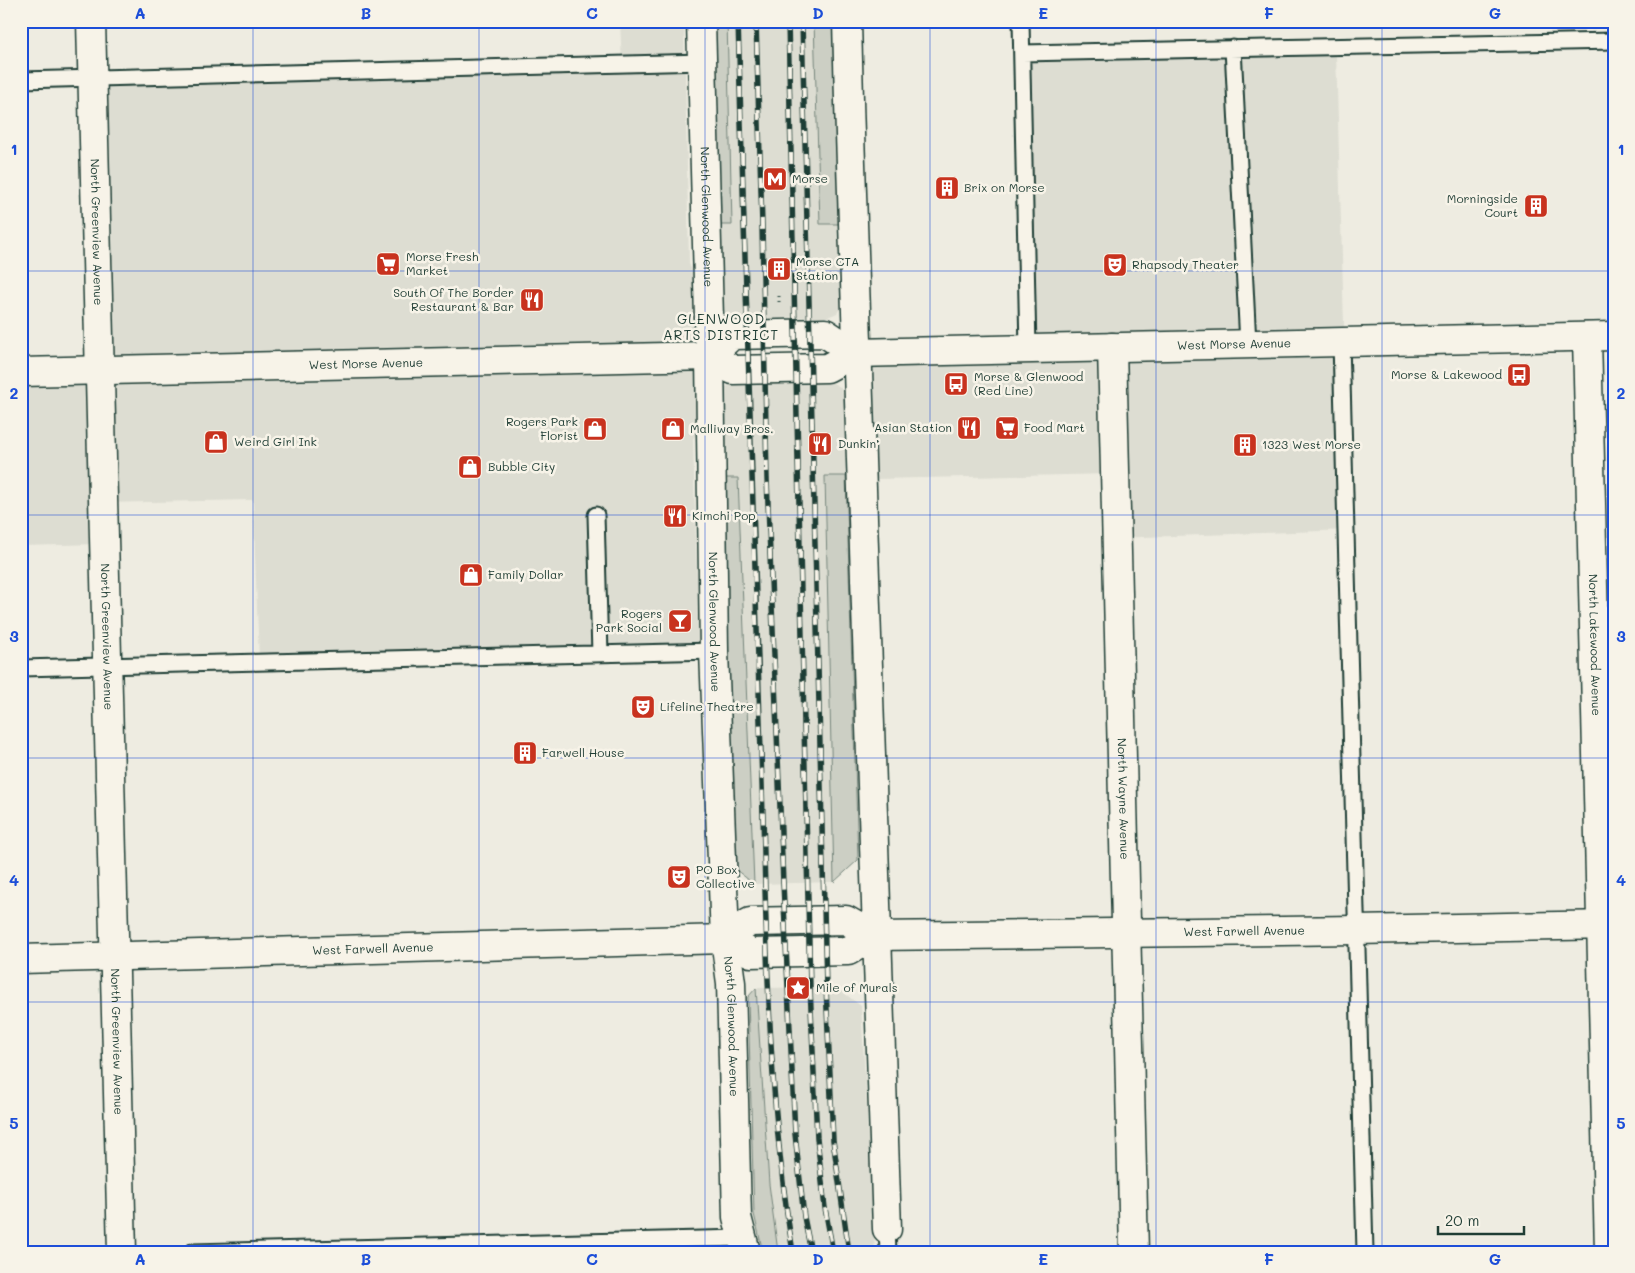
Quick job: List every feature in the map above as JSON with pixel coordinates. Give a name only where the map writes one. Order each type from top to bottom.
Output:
[{"type":"street","name":"North Greenview Avenue","points":[[91,21],[122,1252]]},
{"type":"street","name":"North Glenwood Avenue","points":[[701,21],[710,356],[714,651],[725,939],[731,983],[737,1217],[744,1245]]},
{"type":"street","points":[[847,21],[855,353],[874,936],[888,1241]]},
{"type":"street","name":"West Morse Avenue","points":[[21,372],[710,356],[733,370],[827,368],[855,353],[1614,336]]},
{"type":"street","name":"North Lakewood Avenue","points":[[1587,337],[1608,925],[1610,1252]]},
{"type":"street","name":"North Wayne Avenue","points":[[1112,347],[1134,1252]]},
{"type":"street","name":"West Farwell Avenue","points":[[21,959],[725,939],[751,953],[848,951],[874,936],[1608,925]]},
{"type":"lane","points":[[1022,21],[1028,349]]},
{"type":"lane","points":[[1022,53],[1614,41]]},
{"type":"lane","points":[[1233,48],[1248,344]]},
{"type":"lane","points":[[21,80],[702,62]]},
{"type":"lane","points":[[1342,342],[1365,1252]]},
{"type":"lane","points":[[596,515],[600,654]]},
{"type":"lane","points":[[21,668],[714,651]]},
{"type":"lane","points":[[192,1252],[744,1245]]},
{"type":"path","points":[[779,296],[779,306]]},
{"type":"shaded area","points":[[620,21],[684,21],[689,264],[695,277],[699,430],[693,439],[699,651],[259,660],[253,500],[100,503],[100,544],[21,546],[21,370],[103,367],[95,84],[622,65]]},
{"type":"shaded area","points":[[710,21],[834,21],[843,300],[841,308],[837,313],[828,317],[734,319],[725,318],[719,311]]},
{"type":"shaded area","points":[[710,21],[727,21],[732,225],[716,225]]},
{"type":"shaded area","points":[[814,21],[834,21],[841,224],[820,224]]},
{"type":"shaded area","points":[[1336,52],[1350,530],[1113,538],[1111,474],[876,479],[873,444],[867,434],[866,351],[1031,349],[1027,59]]},
{"type":"shaded area","points":[[736,383],[833,383],[840,387],[844,394],[858,860],[834,882],[754,884],[731,866],[722,391],[727,386]]},
{"type":"shaded area","points":[[825,476],[846,476],[858,860],[834,882]]},
{"type":"shaded area","points":[[722,478],[738,478],[754,884],[731,866]]},
{"type":"shaded area","points":[[836,987],[861,1006],[875,1252],[763,1252],[754,1214],[748,997],[756,988]]},
{"type":"shaded area","points":[[756,988],[769,1184],[778,1252],[763,1252],[754,1214],[748,997]]},
{"type":"shaded area","points":[[716,1238],[719,1252],[639,1252],[639,1240]]},
{"type":"railway","points":[[738,21],[767,959],[778,1135],[784,1194],[793,1252]]},
{"type":"railway","points":[[756,21],[767,478],[783,883],[795,1134],[804,1217],[811,1252]]},
{"type":"railway","points":[[788,21],[810,987],[817,1138],[825,1208],[833,1252]]},
{"type":"railway","points":[[802,21],[826,987],[833,1140],[849,1252]]},
{"type":"place","name":"Morse","points":[[775,179]]},
{"type":"place","name":"Brix on Morse","points":[[947,188]]},
{"type":"place","name":"Morningside Court","points":[[1536,206]]},
{"type":"place","name":"Morse Fresh Market","points":[[388,264]]},
{"type":"place","name":"Rhapsody Theater","points":[[1115,265]]},
{"type":"place","name":"Morse CTA Station","points":[[779,269]]},
{"type":"place","name":"South Of The Border Restaurant & Bar","points":[[532,300]]},
{"type":"place","name":"Morse & Lakewood","points":[[1519,375]]},
{"type":"place","name":"Morse & Glenwood (Red Line)","points":[[956,384]]},
{"type":"place","name":"Asian Station","points":[[969,428]]},
{"type":"place","name":"Food Mart","points":[[1007,428]]},
{"type":"place","name":"Rogers Park Florist","points":[[595,429]]},
{"type":"place","name":"Malliway Bros.","points":[[673,429]]},
{"type":"place","name":"Weird Girl Ink","points":[[216,442]]},
{"type":"place","name":"Dunkin'","points":[[820,444]]},
{"type":"place","name":"1323 West Morse","points":[[1245,445]]},
{"type":"place","name":"Bubble City","points":[[470,467]]},
{"type":"place","name":"Kimchi Pop","points":[[675,516]]},
{"type":"place","name":"Family Dollar","points":[[471,575]]},
{"type":"place","name":"Rogers Park Social","points":[[680,621]]},
{"type":"place","name":"Lifeline Theatre","points":[[643,707]]},
{"type":"place","name":"Farwell House","points":[[525,753]]},
{"type":"place","name":"PO Box Collective","points":[[679,877]]},
{"type":"place","name":"Mile of Murals","points":[[798,988]]},
{"type":"district","name":"GLENWOOD ARTS DISTRICT","points":[[721,328]]}]
